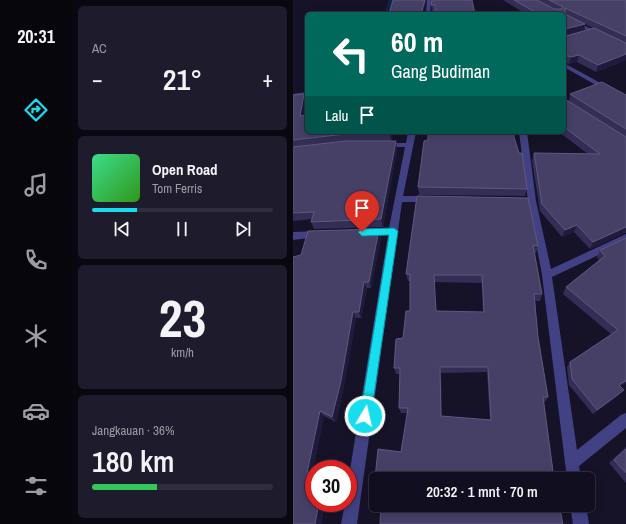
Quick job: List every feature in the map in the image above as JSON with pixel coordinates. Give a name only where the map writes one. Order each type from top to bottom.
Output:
[{"type":"street","points":[[428,12],[429,0]]},
{"type":"street","points":[[566,18],[626,47]]},
{"type":"street","points":[[586,33],[593,31]]},
{"type":"street","points":[[566,66],[626,100]]},
{"type":"street","points":[[293,96],[305,94]]},
{"type":"street","points":[[349,524],[398,199],[412,134]]},
{"type":"street","points":[[523,134],[528,201],[547,275],[574,472]]},
{"type":"street","points":[[377,145],[410,145]]},
{"type":"street","points":[[398,199],[437,199]]},
{"type":"street","points":[[354,233],[394,231]]},
{"type":"street","points":[[293,236],[331,233]]},
{"type":"street","points":[[547,275],[626,238]]},
{"type":"street","points":[[572,463],[626,420]]},
{"type":"street","points":[[579,512],[581,524]]},
{"type":"building","points":[[393,0],[425,0],[422,12],[390,12]]},
{"type":"building","points":[[432,0],[472,0],[475,12],[435,12],[435,5],[431,5]]},
{"type":"building","points":[[514,0],[537,0],[554,9],[561,9],[563,7],[549,0],[624,0],[626,1],[626,36],[565,8],[565,12],[535,12]]},
{"type":"building","points":[[566,14],[585,24],[566,29]]},
{"type":"building","points":[[594,28],[626,43],[626,54],[598,65],[579,55],[571,57],[566,55],[566,36]]},
{"type":"building","points":[[602,82],[626,95],[626,129],[570,94]]},
{"type":"building","points":[[304,94],[300,116],[305,115],[305,134],[346,134],[293,140],[293,95]]},
{"type":"building","points":[[566,100],[626,137],[626,227],[593,242],[577,225],[565,230],[542,204],[534,153],[600,154],[566,128]]},
{"type":"building","points":[[428,134],[514,134],[519,153],[522,153],[527,189],[418,187],[424,141],[428,140]]},
{"type":"building","points":[[346,141],[396,141],[381,219],[311,222],[314,212],[293,213],[293,147]]},
{"type":"building","points":[[417,196],[528,198],[538,246],[533,245],[542,294],[534,294],[538,337],[548,397],[543,397],[553,472],[376,472],[378,449],[401,452],[408,408],[399,408],[400,368],[394,368],[396,339],[403,338],[406,311],[410,311],[410,274],[406,274]],"holes":[[[434,275],[482,275],[484,312],[436,311]],[[440,367],[488,367],[491,420],[441,416]]]},
{"type":"building","points":[[379,229],[369,282],[364,282],[359,312],[353,312],[341,381],[332,417],[320,411],[310,460],[305,460],[305,512],[317,512],[315,524],[293,524],[293,257],[301,255],[308,231]]},
{"type":"building","points":[[626,238],[626,381],[619,385],[624,390],[597,410],[572,379],[570,362],[618,330],[566,287],[605,256],[600,250]]},
{"type":"building","points":[[626,449],[626,473],[614,460]]},
{"type":"building","points":[[381,512],[560,512],[563,524],[380,524]]},
{"type":"waterway","points":[[387,12],[391,0]]},
{"type":"route","points":[[362,232],[394,231],[365,416]]}]
